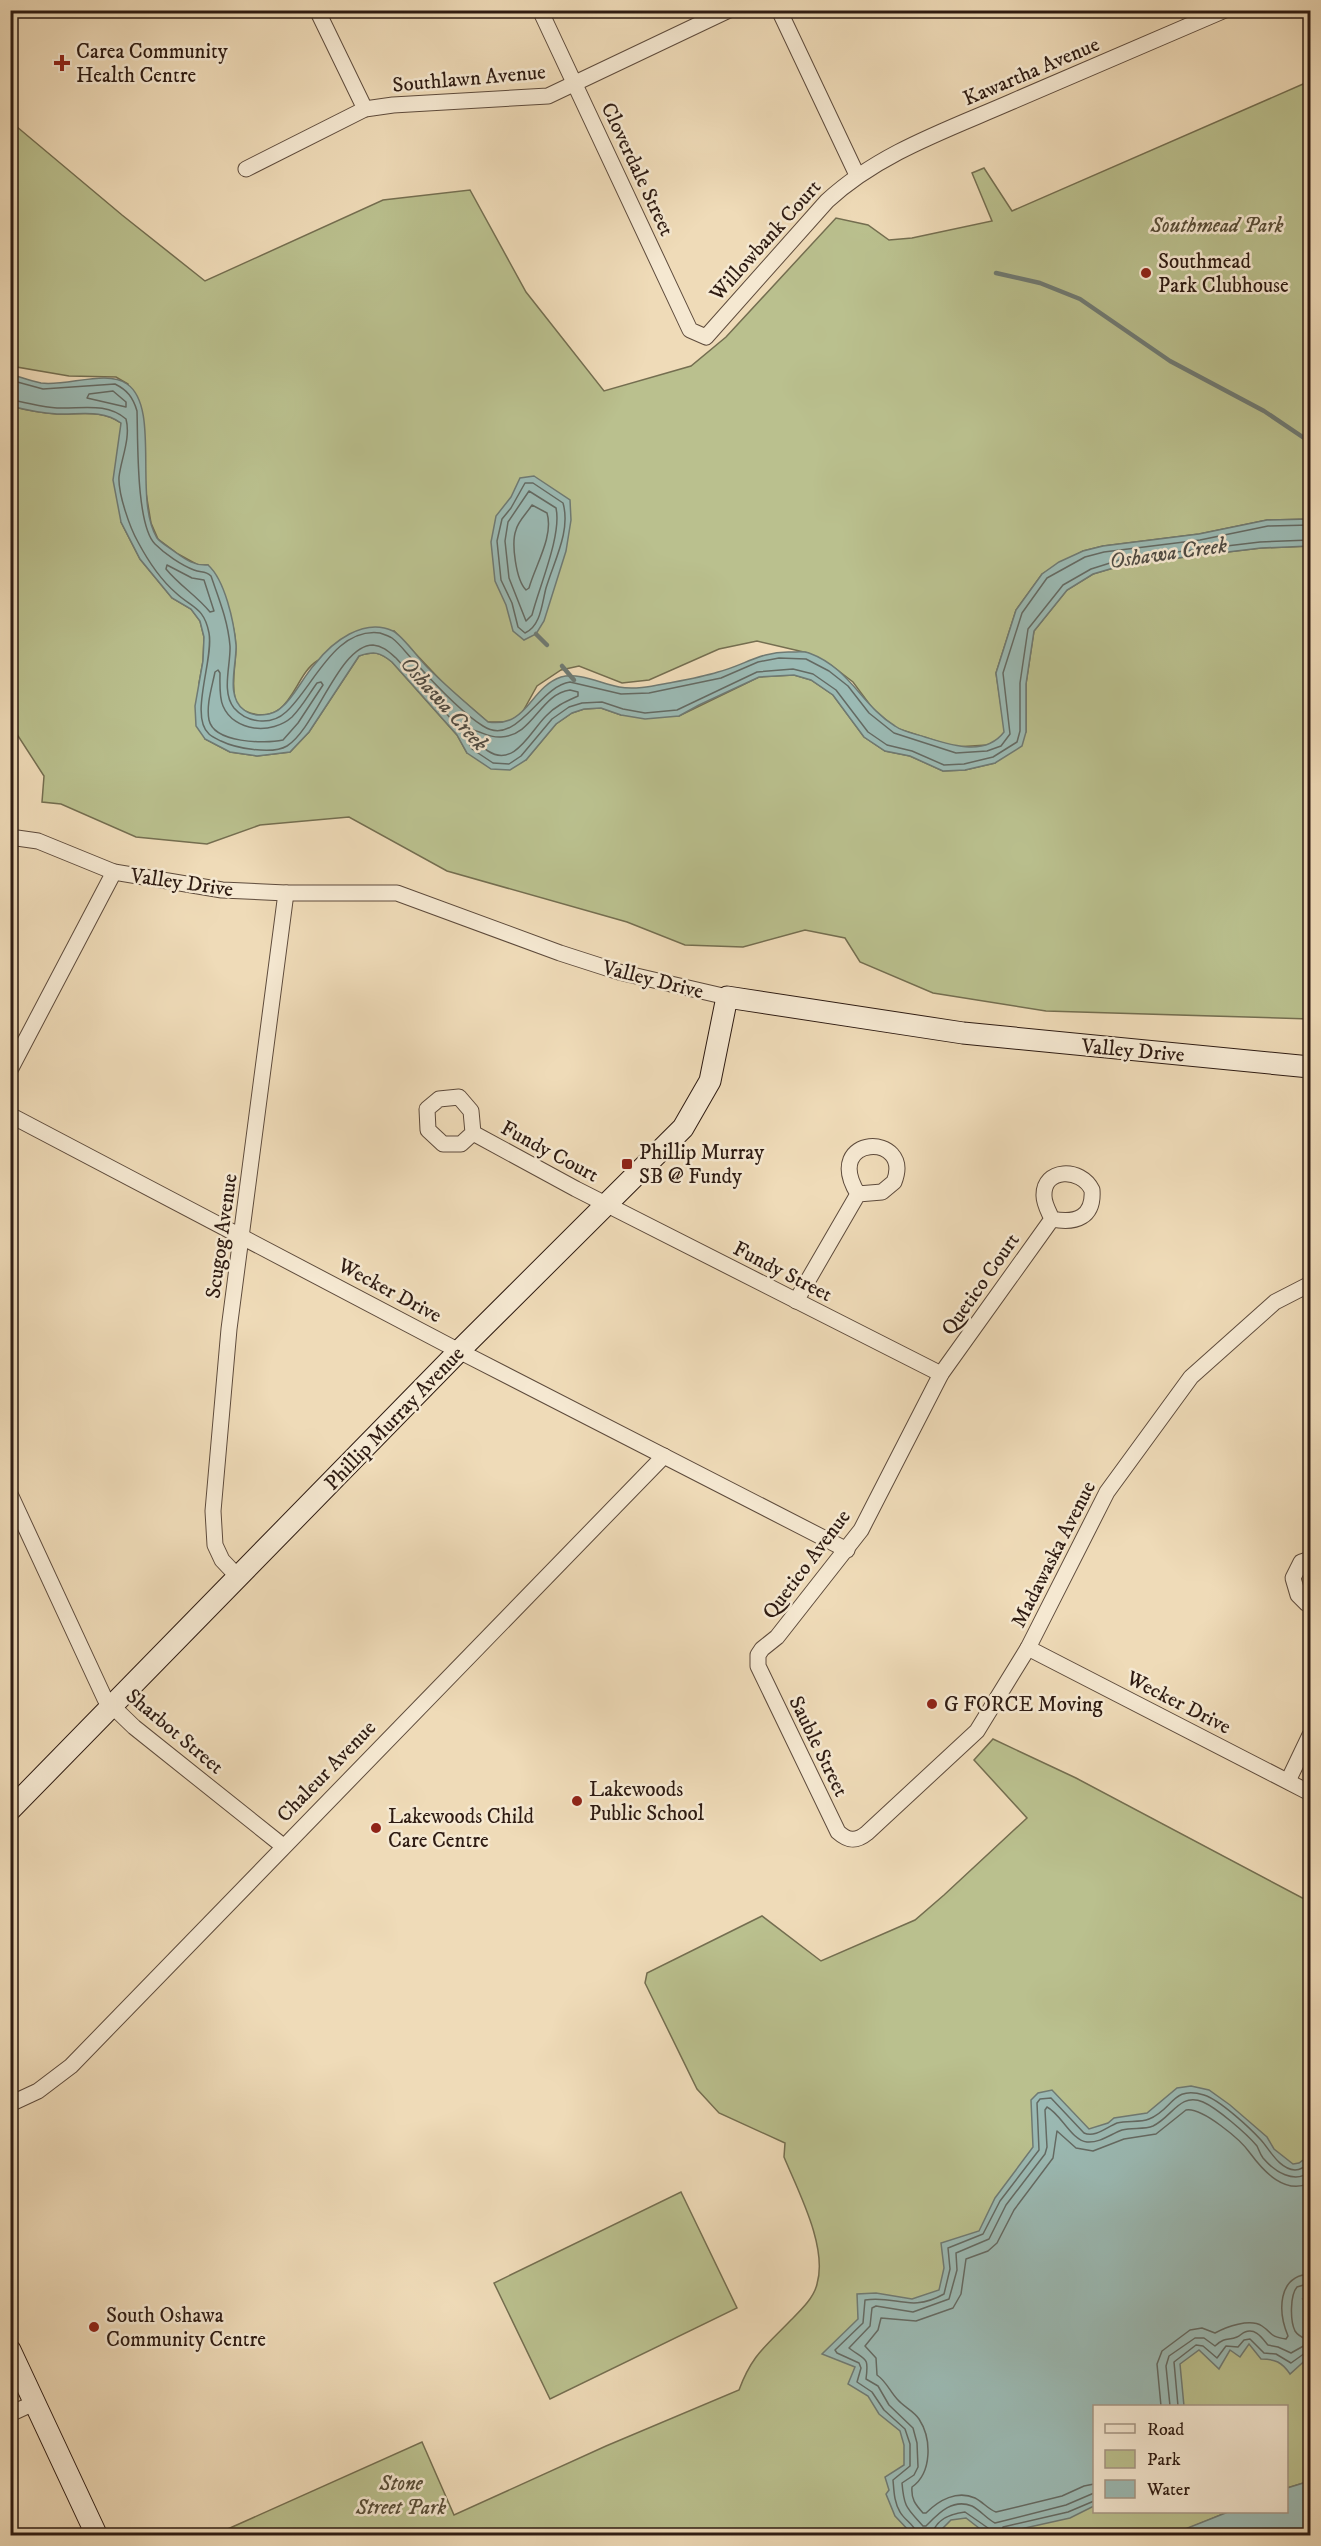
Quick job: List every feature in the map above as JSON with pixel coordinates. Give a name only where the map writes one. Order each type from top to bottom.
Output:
[{"type":"street","points":[[317,10],[366,109]]},
{"type":"street","name":"Cloverdale Street","points":[[540,10],[690,330],[706,337]]},
{"type":"street","name":"Southlawn Avenue","points":[[246,170],[366,109],[393,105],[548,96],[729,10]]},
{"type":"street","points":[[779,10],[857,175]]},
{"type":"street","name":"Kawartha Avenue","points":[[857,175],[874,164],[926,140],[1225,10]]},
{"type":"street","name":"Willowbank Court","points":[[706,337],[804,226],[857,175]]},
{"type":"street","name":"Valley Drive","points":[[10,837],[38,841],[114,872],[222,890],[286,893],[397,893],[560,953],[619,972],[675,987],[728,997],[963,1033],[1310,1067]]},
{"type":"street","points":[[10,1070],[114,872]]},
{"type":"street","name":"Scugog Avenue","points":[[239,1578],[222,1560],[215,1545],[213,1533],[229,1329],[243,1236],[286,893]]},
{"type":"street","name":"Phillip Murray Avenue","points":[[10,1810],[459,1351],[683,1128],[710,1081],[728,997]]},
{"type":"street","name":"Wecker Drive","points":[[10,1115],[459,1351],[847,1550]]},
{"type":"street","name":"Fundy Court","points":[[473,1133],[606,1205]]},
{"type":"street","points":[[796,1301],[858,1194]]},
{"type":"street","name":"Fundy Street","points":[[606,1205],[942,1374]]},
{"type":"street","name":"Quetico Court","points":[[942,1374],[1052,1219]]},
{"type":"street","name":"Madawaska Avenue","points":[[838,1832],[849,1840],[862,1837],[977,1731],[1028,1648],[1107,1492],[1191,1377],[1275,1302],[1311,1284]]},
{"type":"street","name":"Quetico Avenue","points":[[764,1678],[756,1661],[762,1649],[777,1637],[861,1530],[942,1374]]},
{"type":"street","name":"Chaleur Avenue","points":[[10,2104],[38,2091],[71,2066],[664,1456]]},
{"type":"street","name":"Sharbot Street","points":[[10,1494],[97,1686],[113,1707],[283,1846]]},
{"type":"street","points":[[1311,1559],[1301,1562],[1293,1578],[1298,1595],[1307,1604],[1311,1604]]},
{"type":"street","name":"Wecker Drive","points":[[1028,1648],[1311,1793]]},
{"type":"street","name":"Sauble Street","points":[[764,1678],[838,1832]]},
{"type":"street","points":[[1288,1781],[1311,1735]]},
{"type":"street","points":[[10,2350],[97,2535]]},
{"type":"street","points":[[10,2414],[34,2403]]},
{"type":"green space","name":"Southmead Park","points":[[1310,81],[1310,519],[1267,520],[1199,534],[1103,546],[1083,551],[1042,574],[1016,610],[996,673],[1005,732],[998,741],[987,745],[955,747],[896,728],[873,709],[853,682],[832,666],[808,653],[757,641],[719,649],[649,680],[622,683],[579,666],[561,670],[537,686],[522,713],[509,722],[488,722],[447,687],[394,631],[317,661],[302,677],[283,706],[275,712],[264,715],[247,712],[237,703],[234,692],[236,647],[233,625],[208,565],[198,565],[178,554],[158,539],[151,523],[128,384],[116,377],[69,376],[11,366],[10,121],[205,281],[383,200],[470,190],[526,292],[604,391],[691,366],[726,337],[836,218],[868,225],[889,240],[912,238],[992,221],[972,173],[984,168],[1012,211]]},
{"type":"green space","points":[[10,406],[51,414],[98,414],[121,423],[121,522],[140,559],[172,598],[191,609],[200,621],[204,637],[199,683],[205,739],[230,752],[257,756],[290,752],[309,732],[359,656],[373,653],[380,654],[392,662],[457,735],[467,753],[526,760],[556,724],[572,713],[584,709],[601,708],[621,715],[679,716],[759,677],[794,675],[811,680],[833,695],[864,737],[885,751],[910,756],[943,771],[965,770],[995,763],[1026,732],[1026,684],[1034,631],[1067,590],[1093,574],[1127,564],[1261,548],[1310,546],[1310,1019],[1046,1011],[933,993],[860,962],[845,938],[805,930],[743,947],[685,945],[627,922],[447,871],[349,817],[260,825],[207,844],[136,837],[61,804],[42,802],[44,776],[11,725]]},
{"type":"green space","name":"Stone Street Park","points":[[993,1739],[1076,1778],[1310,1902],[1310,2481],[1288,2488],[1288,2405],[1093,2405],[1093,2513],[1226,2513],[1170,2536],[212,2536],[422,2442],[454,2515],[606,2446],[739,2390],[749,2368],[760,2352],[802,2309],[813,2294],[819,2269],[815,2237],[810,2219],[784,2157],[785,2143],[719,2113],[697,2089],[645,1983],[647,1973],[762,1916],[821,1961],[915,1920],[1027,1818],[974,1760]]},
{"type":"green space","points":[[681,2192],[737,2308],[550,2399],[494,2283]]},
{"type":"water","name":"Oshawa Creek","points":[[10,374],[51,384],[109,378],[127,384],[137,396],[143,412],[150,521],[161,542],[191,562],[208,565],[214,572],[228,602],[235,636],[233,689],[235,697],[244,710],[258,715],[269,714],[282,707],[322,656],[340,640],[360,629],[382,627],[393,631],[406,642],[434,674],[488,722],[512,719],[550,682],[561,677],[583,677],[625,688],[644,687],[706,675],[780,652],[803,652],[835,668],[873,708],[898,728],[956,746],[978,747],[996,740],[1004,732],[996,673],[1016,610],[1042,574],[1059,562],[1083,551],[1103,546],[1199,534],[1267,520],[1310,519],[1310,546],[1261,548],[1127,564],[1093,574],[1067,590],[1034,631],[1026,684],[1026,732],[1022,746],[995,763],[965,770],[943,771],[910,756],[885,751],[864,737],[833,695],[811,680],[794,675],[759,677],[679,716],[645,719],[621,715],[601,708],[584,709],[572,713],[556,724],[526,760],[510,770],[491,769],[467,753],[457,735],[392,662],[380,654],[373,653],[359,656],[309,732],[290,752],[257,756],[230,752],[205,739],[196,726],[195,706],[203,661],[204,637],[200,621],[191,609],[172,598],[140,559],[121,522],[113,480],[121,423],[98,414],[51,414],[11,406]]},
{"type":"water","points":[[534,476],[570,500],[571,520],[566,551],[544,621],[536,634],[524,640],[513,631],[506,605],[495,581],[491,542],[496,516],[511,497],[520,478]]},
{"type":"water","points":[[1191,2086],[1209,2090],[1267,2137],[1274,2149],[1293,2164],[1299,2163],[1310,2155],[1310,2297],[1303,2299],[1306,2301],[1307,2324],[1310,2327],[1310,2356],[1290,2374],[1278,2362],[1261,2359],[1249,2344],[1240,2357],[1230,2350],[1219,2369],[1199,2350],[1180,2364],[1184,2405],[1093,2405],[1093,2506],[1070,2518],[994,2535],[988,2535],[966,2518],[951,2520],[936,2535],[913,2535],[895,2516],[886,2494],[889,2490],[885,2477],[904,2465],[904,2445],[900,2431],[879,2414],[868,2396],[848,2384],[855,2367],[822,2354],[858,2319],[857,2294],[876,2293],[912,2299],[939,2290],[944,2268],[941,2243],[979,2231],[995,2198],[1033,2147],[1031,2100],[1038,2093],[1052,2090],[1089,2129],[1108,2123],[1114,2118],[1147,2113],[1177,2088]]},
{"type":"water","points":[[1310,2481],[1310,2535],[1170,2535],[1225,2513],[1288,2513],[1288,2488]]},
{"type":"waterway","points":[[996,273],[1040,283],[1080,299],[1170,361],[1264,411],[1310,442]]},
{"type":"waterway","points":[[536,634],[547,645]]},
{"type":"waterway","points":[[562,666],[574,680]]},
{"type":"place","name":"Carea Community Health Centre","points":[[62,63]]},
{"type":"place","name":"Southmead Park Clubhouse","points":[[1146,273]]},
{"type":"place","name":"Phillip Murray SB @ Fundy","points":[[627,1164]]},
{"type":"place","name":"G FORCE Moving","points":[[932,1704]]},
{"type":"place","name":"Lakewoods Public School","points":[[577,1801]]},
{"type":"place","name":"Lakewoods Child Care Centre","points":[[376,1828]]},
{"type":"place","name":"South Oshawa Community Centre","points":[[94,2327]]}]
